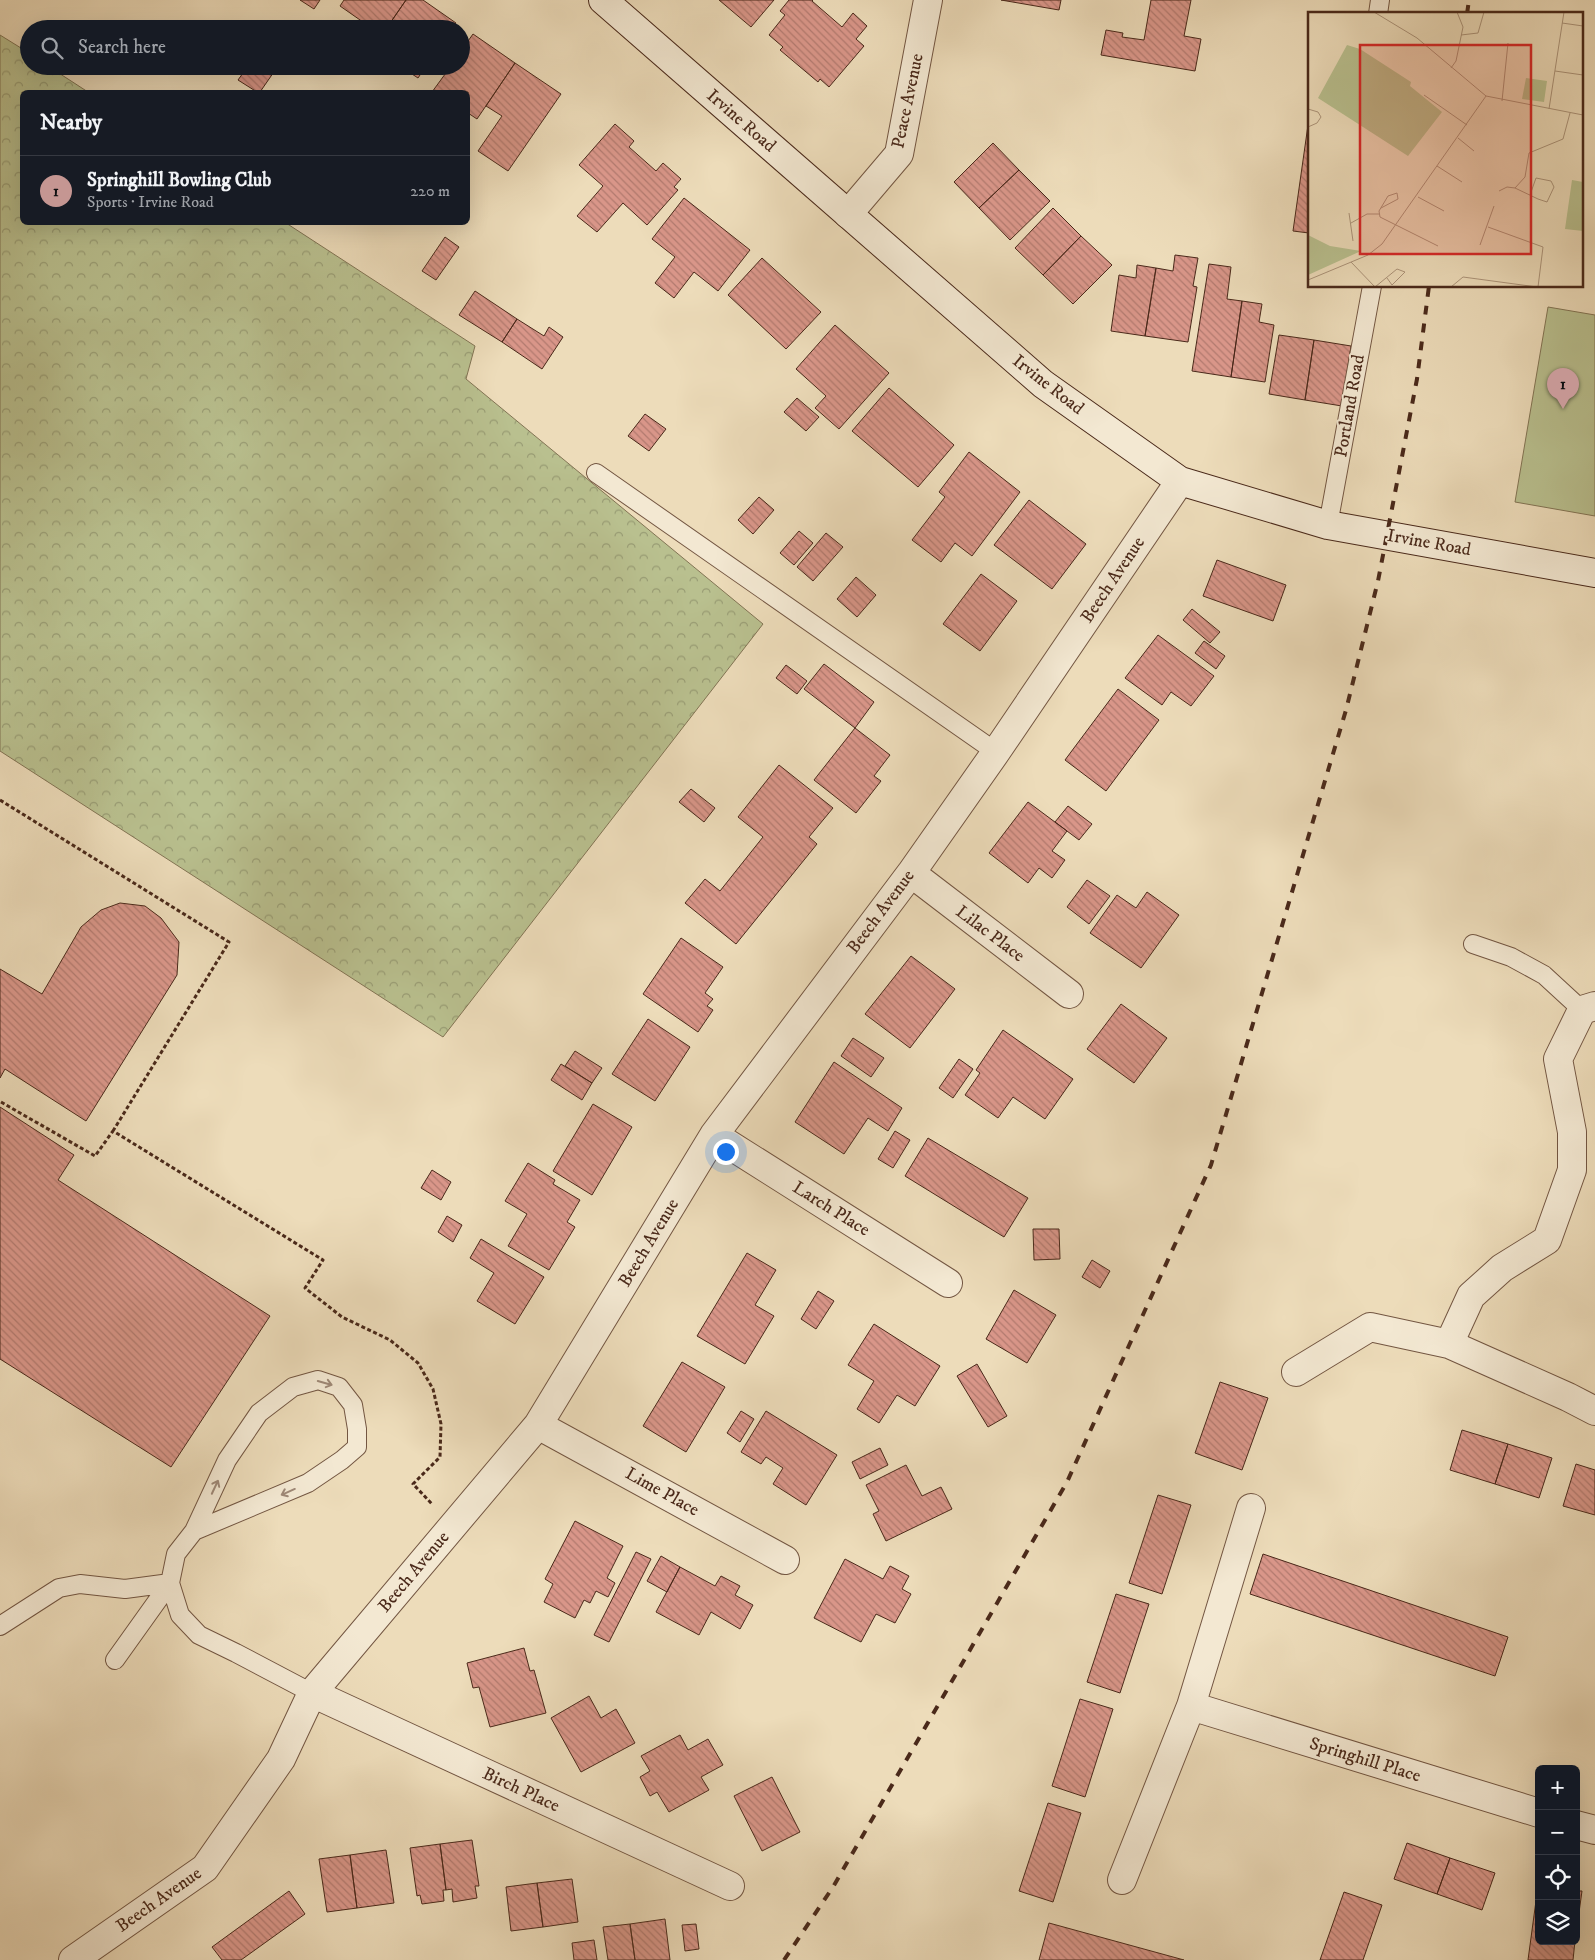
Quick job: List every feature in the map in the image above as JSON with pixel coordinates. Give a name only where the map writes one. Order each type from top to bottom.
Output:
[{"type":"street","name":"Irvine Road","points":[[603,0],[1043,384],[1180,481],[1328,525],[1595,573]]},
{"type":"street","name":"Peace Avenue","points":[[848,214],[899,154],[928,0]]},
{"type":"street","name":"Beech Avenue","points":[[73,1960],[205,1868],[281,1759],[312,1693],[538,1425],[714,1135],[911,874],[1180,481]]},
{"type":"street","name":"Lilac Place","points":[[911,874],[1069,994]]},
{"type":"street","points":[[1450,1344],[1471,1296],[1502,1268],[1547,1240],[1572,1170],[1572,1132],[1558,1059],[1589,1008]]},
{"type":"street","name":"Larch Place","points":[[714,1135],[948,1284]]},
{"type":"street","points":[[1296,1372],[1370,1327],[1450,1344],[1593,1403]]},
{"type":"street","name":"Lime Place","points":[[538,1425],[785,1560]]},
{"type":"street","points":[[1122,1880],[1191,1706],[1251,1508]]},
{"type":"street","name":"Birch Place","points":[[312,1693],[730,1886]]},
{"type":"street","name":"Springhill Place","points":[[1191,1706],[1535,1812]]},
{"type":"street","points":[[1580,1826],[1595,1830]]},
{"type":"lane","name":"Portland Road","points":[[1328,525],[1372,288]]},
{"type":"lane","points":[[596,473],[996,752]]},
{"type":"lane","points":[[1473,944],[1511,957],[1544,974],[1589,1008]]},
{"type":"lane","points":[[115,1660],[170,1583],[176,1554],[194,1532],[227,1460],[259,1413],[293,1387],[318,1380],[339,1387],[353,1405],[357,1429],[357,1446],[342,1460],[308,1483],[194,1532]]},
{"type":"lane","points":[[170,1583],[180,1615],[199,1635],[312,1693]]},
{"type":"lane","points":[[0,1626],[59,1588],[80,1584],[125,1590],[170,1583]]},
{"type":"path","points":[[0,800],[229,942],[96,1156],[1,1102]]},
{"type":"path","points":[[113,1131],[323,1260],[305,1288],[342,1317],[390,1340],[418,1363],[434,1389],[441,1424],[440,1457],[413,1484],[452,1526]]},
{"type":"green space","points":[[0,35],[20,47],[20,75],[62,75],[85,90],[20,90],[20,225],[289,225],[475,346],[466,379],[763,624],[443,1037],[0,751]]},
{"type":"green space","points":[[1548,307],[1595,315],[1595,516],[1515,502]]},
{"type":"building","points":[[300,0],[320,0],[314,9]]},
{"type":"building","points":[[344,0],[406,0],[392,20],[360,20],[340,6]]},
{"type":"building","points":[[406,0],[423,0],[452,20],[392,20]]},
{"type":"building","points":[[719,0],[774,0],[751,27]]},
{"type":"building","points":[[789,0],[813,0],[842,27],[853,13],[867,26],[856,39],[864,46],[829,87],[820,79],[818,82],[780,50],[783,47],[769,35],[785,15],[780,11]]},
{"type":"building","points":[[1001,0],[1061,0],[1059,10]]},
{"type":"building","points":[[1151,0],[1191,0],[1184,36],[1201,39],[1195,71],[1101,55],[1106,30],[1123,33],[1122,37],[1144,40]]},
{"type":"building","points":[[473,34],[515,63],[477,119],[470,114],[470,90],[433,90],[444,75],[470,75],[470,38]]},
{"type":"building","points":[[515,63],[561,94],[508,171],[478,151],[502,116],[486,106]]},
{"type":"building","points":[[242,75],[272,75],[261,90],[254,90],[238,80]]},
{"type":"building","points":[[615,124],[634,141],[629,147],[656,171],[663,163],[681,179],[674,187],[678,190],[647,225],[623,203],[597,232],[577,216],[603,186],[579,165]]},
{"type":"building","points":[[1308,125],[1308,233],[1293,231]]},
{"type":"building","points":[[993,143],[1019,170],[979,208],[954,182]]},
{"type":"building","points":[[1019,170],[1050,201],[1010,240],[979,208]]},
{"type":"building","points":[[684,198],[750,250],[718,291],[694,272],[674,298],[655,283],[675,257],[652,239]]},
{"type":"building","points":[[1053,208],[1081,236],[1043,275],[1015,248]]},
{"type":"building","points":[[1081,236],[1112,265],[1073,304],[1043,275]]},
{"type":"building","points":[[445,237],[459,247],[436,280],[422,271]]},
{"type":"building","points":[[1175,255],[1198,258],[1193,286],[1197,287],[1188,342],[1145,336],[1156,268],[1173,271]]},
{"type":"building","points":[[762,258],[821,312],[786,349],[728,295]]},
{"type":"building","points":[[1209,264],[1231,267],[1227,299],[1242,301],[1231,377],[1192,371]]},
{"type":"building","points":[[1137,265],[1156,268],[1145,336],[1111,331],[1119,275],[1136,278]]},
{"type":"building","points":[[475,291],[517,319],[502,342],[459,315]]},
{"type":"building","points":[[1242,301],[1262,304],[1259,322],[1274,325],[1265,382],[1231,377]]},
{"type":"building","points":[[517,319],[544,336],[549,327],[563,337],[542,369],[502,342]]},
{"type":"building","points":[[835,325],[889,373],[839,429],[815,408],[826,396],[796,369]]},
{"type":"building","points":[[1279,335],[1314,340],[1305,400],[1269,394]]},
{"type":"building","points":[[1314,340],[1351,346],[1342,406],[1305,400]]},
{"type":"building","points":[[889,388],[954,445],[918,487],[852,431]]},
{"type":"building","points":[[797,398],[819,417],[806,431],[784,412]]},
{"type":"building","points":[[645,414],[666,429],[649,451],[628,436]]},
{"type":"building","points":[[969,452],[1020,492],[972,556],[955,543],[941,562],[912,540],[945,497],[939,492]]},
{"type":"building","points":[[759,497],[774,510],[753,534],[738,520]]},
{"type":"building","points":[[1029,500],[1086,544],[1052,589],[994,545]]},
{"type":"building","points":[[799,531],[813,543],[794,565],[780,553]]},
{"type":"building","points":[[826,533],[843,547],[813,581],[797,567]]},
{"type":"building","points":[[1217,560],[1286,585],[1273,621],[1203,596]]},
{"type":"building","points":[[981,574],[1017,601],[980,651],[943,624]]},
{"type":"building","points":[[856,577],[876,595],[857,617],[837,599]]},
{"type":"building","points":[[1192,609],[1220,632],[1210,643],[1183,620]]},
{"type":"building","points":[[1158,635],[1214,676],[1191,706],[1171,692],[1162,705],[1125,678]]},
{"type":"building","points":[[1204,641],[1225,656],[1216,669],[1195,653]]},
{"type":"building","points":[[824,664],[874,702],[855,728],[804,689]]},
{"type":"building","points":[[786,665],[807,681],[797,694],[776,678]]},
{"type":"building","points":[[1118,689],[1159,720],[1106,791],[1065,760]]},
{"type":"building","points":[[855,728],[890,755],[874,776],[881,781],[856,813],[814,780]]},
{"type":"building","points":[[779,765],[833,808],[809,837],[817,844],[736,944],[685,903],[705,879],[720,891],[763,837],[738,817]]},
{"type":"building","points":[[691,789],[715,808],[704,822],[679,802]]},
{"type":"building","points":[[1028,802],[1067,831],[1052,851],[1065,860],[1052,878],[1039,868],[1028,883],[989,853]]},
{"type":"building","points":[[1068,806],[1092,824],[1079,840],[1055,822]]},
{"type":"building","points":[[1087,880],[1110,896],[1089,924],[1067,907]]},
{"type":"building","points":[[1147,892],[1179,915],[1141,968],[1090,933],[1117,895],[1136,908]]},
{"type":"building","points":[[120,903],[145,906],[161,918],[179,942],[177,975],[86,1121],[5,1069],[0,1078],[0,969],[42,994],[81,927],[101,910]]},
{"type":"building","points":[[681,938],[723,967],[705,993],[713,999],[707,1006],[713,1010],[698,1032],[643,994]]},
{"type":"building","points":[[911,956],[955,989],[910,1048],[865,1014]]},
{"type":"building","points":[[1121,1004],[1167,1038],[1134,1083],[1087,1049]]},
{"type":"building","points":[[648,1019],[690,1047],[655,1101],[612,1074]]},
{"type":"building","points":[[1003,1030],[1073,1079],[1045,1119],[1013,1097],[998,1118],[965,1095],[980,1073],[976,1070]]},
{"type":"building","points":[[853,1038],[884,1058],[871,1077],[841,1056]]},
{"type":"building","points":[[575,1051],[602,1068],[592,1083],[565,1066]]},
{"type":"building","points":[[959,1059],[973,1069],[953,1098],[939,1088]]},
{"type":"building","points":[[834,1062],[902,1108],[888,1131],[868,1118],[844,1154],[795,1122]]},
{"type":"building","points":[[561,1064],[592,1083],[582,1100],[551,1080]]},
{"type":"building","points":[[593,1104],[632,1127],[592,1195],[553,1171]]},
{"type":"building","points":[[0,1107],[74,1155],[58,1180],[270,1316],[171,1467],[0,1359]]},
{"type":"building","points":[[895,1131],[910,1140],[893,1168],[878,1159]]},
{"type":"building","points":[[928,1138],[1028,1198],[1004,1237],[905,1176]]},
{"type":"building","points":[[528,1163],[555,1180],[553,1184],[580,1200],[567,1222],[575,1227],[549,1270],[508,1246],[527,1214],[505,1201]]},
{"type":"building","points":[[432,1170],[451,1182],[441,1200],[421,1188]]},
{"type":"building","points":[[447,1216],[462,1225],[453,1242],[438,1232]]},
{"type":"building","points":[[1033,1229],[1059,1229],[1060,1259],[1034,1260]]},
{"type":"building","points":[[481,1239],[544,1277],[515,1324],[477,1301],[494,1273],[470,1258]]},
{"type":"building","points":[[747,1253],[776,1270],[755,1305],[774,1316],[745,1364],[697,1336]]},
{"type":"building","points":[[1092,1260],[1110,1271],[1100,1288],[1082,1277]]},
{"type":"building","points":[[1014,1290],[1056,1315],[1027,1363],[986,1339]]},
{"type":"building","points":[[818,1291],[834,1301],[816,1329],[801,1319]]},
{"type":"building","points":[[874,1324],[940,1366],[915,1406],[897,1395],[879,1423],[857,1409],[874,1381],[848,1365]]},
{"type":"building","points":[[682,1362],[725,1387],[686,1452],[643,1426]]},
{"type":"building","points":[[977,1364],[1007,1416],[988,1427],[957,1376]]},
{"type":"building","points":[[1220,1382],[1268,1398],[1242,1470],[1195,1453]]},
{"type":"building","points":[[741,1411],[754,1419],[740,1442],[727,1433]]},
{"type":"building","points":[[766,1411],[837,1455],[806,1505],[773,1484],[783,1468],[766,1457],[761,1464],[741,1452]]},
{"type":"building","points":[[1462,1430],[1508,1444],[1495,1484],[1450,1470]]},
{"type":"building","points":[[1508,1444],[1552,1458],[1539,1498],[1495,1484]]},
{"type":"building","points":[[880,1448],[888,1465],[860,1479],[852,1462]]},
{"type":"building","points":[[1576,1464],[1595,1470],[1595,1515],[1563,1506]]},
{"type":"building","points":[[906,1465],[922,1496],[941,1487],[952,1509],[886,1541],[873,1514],[879,1511],[866,1485]]},
{"type":"building","points":[[1158,1495],[1191,1505],[1162,1594],[1129,1583]]},
{"type":"building","points":[[575,1521],[623,1546],[607,1578],[615,1583],[608,1597],[596,1591],[590,1603],[584,1600],[575,1618],[544,1602],[553,1584],[545,1579]]},
{"type":"building","points":[[636,1552],[651,1559],[609,1642],[594,1635]]},
{"type":"building","points":[[1263,1554],[1508,1637],[1495,1676],[1250,1594]]},
{"type":"building","points":[[661,1556],[680,1567],[667,1592],[647,1581]]},
{"type":"building","points":[[845,1559],[883,1579],[890,1566],[909,1576],[902,1589],[911,1594],[895,1623],[876,1614],[861,1642],[814,1618]]},
{"type":"building","points":[[680,1567],[715,1586],[721,1576],[740,1586],[735,1595],[753,1605],[740,1629],[711,1612],[699,1635],[656,1612]]},
{"type":"building","points":[[1116,1594],[1149,1604],[1120,1693],[1087,1682]]},
{"type":"building","points":[[524,1648],[530,1671],[534,1670],[546,1713],[490,1727],[479,1687],[473,1688],[467,1663]]},
{"type":"building","points":[[589,1696],[601,1718],[616,1709],[635,1743],[581,1772],[551,1718]]},
{"type":"building","points":[[1080,1699],[1113,1709],[1085,1797],[1052,1786]]},
{"type":"building","points":[[680,1735],[688,1750],[708,1739],[723,1765],[701,1777],[709,1790],[669,1812],[657,1792],[650,1796],[640,1777],[650,1771],[641,1756]]},
{"type":"building","points":[[772,1777],[800,1832],[762,1851],[734,1796]]},
{"type":"building","points":[[1048,1803],[1081,1813],[1053,1902],[1019,1891]]},
{"type":"building","points":[[472,1840],[479,1886],[475,1886],[477,1898],[453,1902],[452,1889],[446,1890],[440,1844]]},
{"type":"building","points":[[1407,1843],[1450,1858],[1437,1894],[1394,1879]]},
{"type":"building","points":[[440,1844],[446,1890],[443,1890],[444,1901],[422,1904],[420,1895],[417,1896],[410,1848]]},
{"type":"building","points":[[386,1850],[394,1903],[357,1908],[350,1855]]},
{"type":"building","points":[[350,1855],[357,1908],[327,1912],[319,1859]]},
{"type":"building","points":[[1450,1858],[1495,1873],[1482,1910],[1437,1894]]},
{"type":"building","points":[[572,1879],[578,1922],[543,1927],[537,1883]]},
{"type":"building","points":[[537,1883],[543,1927],[511,1931],[506,1887]]},
{"type":"building","points":[[289,1891],[305,1914],[241,1960],[222,1960],[212,1947]]},
{"type":"building","points":[[1344,1892],[1382,1905],[1363,1960],[1320,1960]]},
{"type":"building","points":[[1535,1908],[1535,1945],[1575,1945],[1573,1960],[1528,1960]]},
{"type":"building","points":[[665,1919],[670,1960],[635,1960],[630,1924]]},
{"type":"building","points":[[1049,1923],[1184,1960],[1039,1960]]},
{"type":"building","points":[[630,1924],[635,1960],[608,1960],[603,1927]]},
{"type":"building","points":[[696,1924],[699,1949],[685,1951],[682,1925]]},
{"type":"building","points":[[594,1940],[597,1960],[574,1960],[572,1943]]},
{"type":"railway","points":[[1467,12],[1469,0]]},
{"type":"railway","points":[[784,1960],[833,1887],[1067,1482],[1211,1165],[1346,710],[1378,581],[1417,379],[1429,288]]},
{"type":"place","name":"Springhill Bowling Club","points":[[1563,409]]}]
